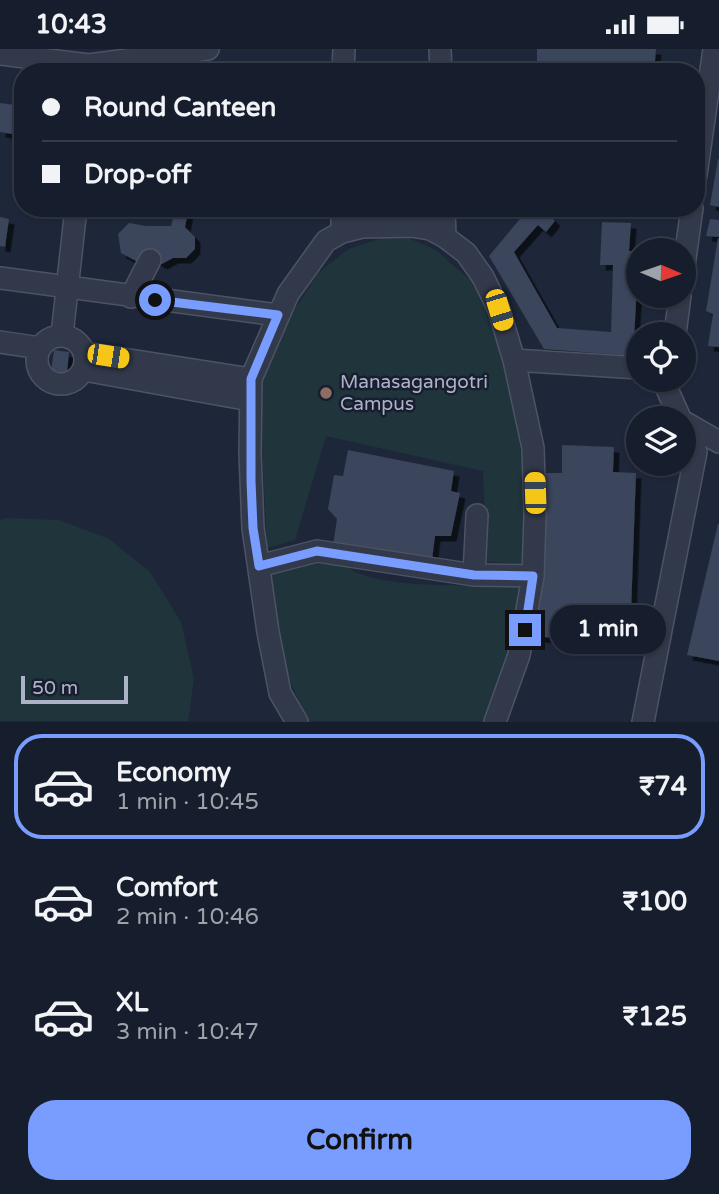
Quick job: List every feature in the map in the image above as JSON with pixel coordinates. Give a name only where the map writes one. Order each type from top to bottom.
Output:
[{"type":"street","points":[[64,49],[89,59]]},
{"type":"street","points":[[0,54],[89,59],[208,49]]},
{"type":"street","points":[[705,112],[714,49]]},
{"type":"street","points":[[62,335],[75,217]]},
{"type":"street","points":[[342,217],[342,232]]},
{"type":"street","points":[[444,217],[444,237]]},
{"type":"street","points":[[688,238],[691,217]]},
{"type":"street","points":[[297,722],[280,693],[253,528],[251,389],[288,294],[326,241],[342,232],[362,227],[411,226],[430,229],[444,237],[466,253],[483,277],[499,310],[514,360],[533,448],[536,515],[533,576],[519,655],[495,722]]},
{"type":"street","points":[[131,297],[150,260]]},
{"type":"street","points":[[0,278],[278,315]]},
{"type":"street","points":[[62,335],[76,340],[84,361],[75,380],[62,384],[49,381],[39,371],[38,353],[49,338],[62,335]]},
{"type":"street","points":[[0,342],[38,353]]},
{"type":"street","points":[[0,352],[38,353]]},
{"type":"street","points":[[514,360],[626,367]]},
{"type":"street","points":[[84,361],[251,389]]},
{"type":"street","points":[[696,430],[719,444]]},
{"type":"street","points":[[696,452],[719,444]]},
{"type":"street","points":[[643,722],[691,476]]},
{"type":"street","points":[[474,575],[477,515]]},
{"type":"street","points":[[259,566],[317,551],[474,575],[533,576]]},
{"type":"shaded area","points":[[397,233],[436,250],[479,288],[506,363],[523,464],[525,564],[487,562],[483,471],[326,436],[295,540],[267,548],[261,427],[262,379],[280,333],[318,273],[349,249]]},
{"type":"shaded area","points":[[0,520],[59,520],[109,539],[150,572],[181,622],[194,679],[188,721],[0,721]]},
{"type":"shaded area","points":[[343,562],[355,572],[399,582],[428,585],[524,584],[505,672],[484,721],[308,721],[290,681],[279,646],[269,574],[311,564]]},
{"type":"building","points":[[537,49],[656,49],[655,63],[537,63]]},
{"type":"building","points":[[0,103],[14,105],[14,134],[0,132]]},
{"type":"building","points":[[719,159],[719,207],[710,205]]},
{"type":"building","points":[[0,217],[9,219],[5,247],[0,246]]},
{"type":"building","points":[[174,217],[187,217],[185,227],[195,237],[195,249],[186,258],[173,258],[162,264],[149,257],[136,261],[121,253],[118,234],[129,223],[171,226]]},
{"type":"building","points":[[522,217],[551,217],[555,221],[546,232],[538,225],[514,252],[557,328],[611,332],[613,265],[600,265],[602,222],[631,223],[630,238],[626,238],[626,308],[636,308],[635,322],[626,322],[626,355],[544,349],[489,256]]},
{"type":"building","points":[[710,219],[719,220],[719,237],[706,236]]},
{"type":"building","points":[[718,238],[719,347],[708,346],[713,314],[706,311]]},
{"type":"building","points":[[54,350],[69,352],[67,373],[51,371]]},
{"type":"building","points":[[562,445],[614,447],[613,472],[636,476],[630,640],[538,637],[544,473],[562,473]]},
{"type":"building","points":[[348,450],[454,471],[451,491],[460,493],[451,536],[435,536],[432,560],[333,545],[337,519],[328,509],[334,475],[343,476]]},
{"type":"building","points":[[719,524],[719,661],[687,655]]},
{"type":"place","name":"Manasagangotri Campus","points":[[326,393]]},
{"type":"route","points":[[155,300],[278,315],[251,379],[253,528],[259,566],[317,551],[474,575],[533,576],[525,630]]}]
